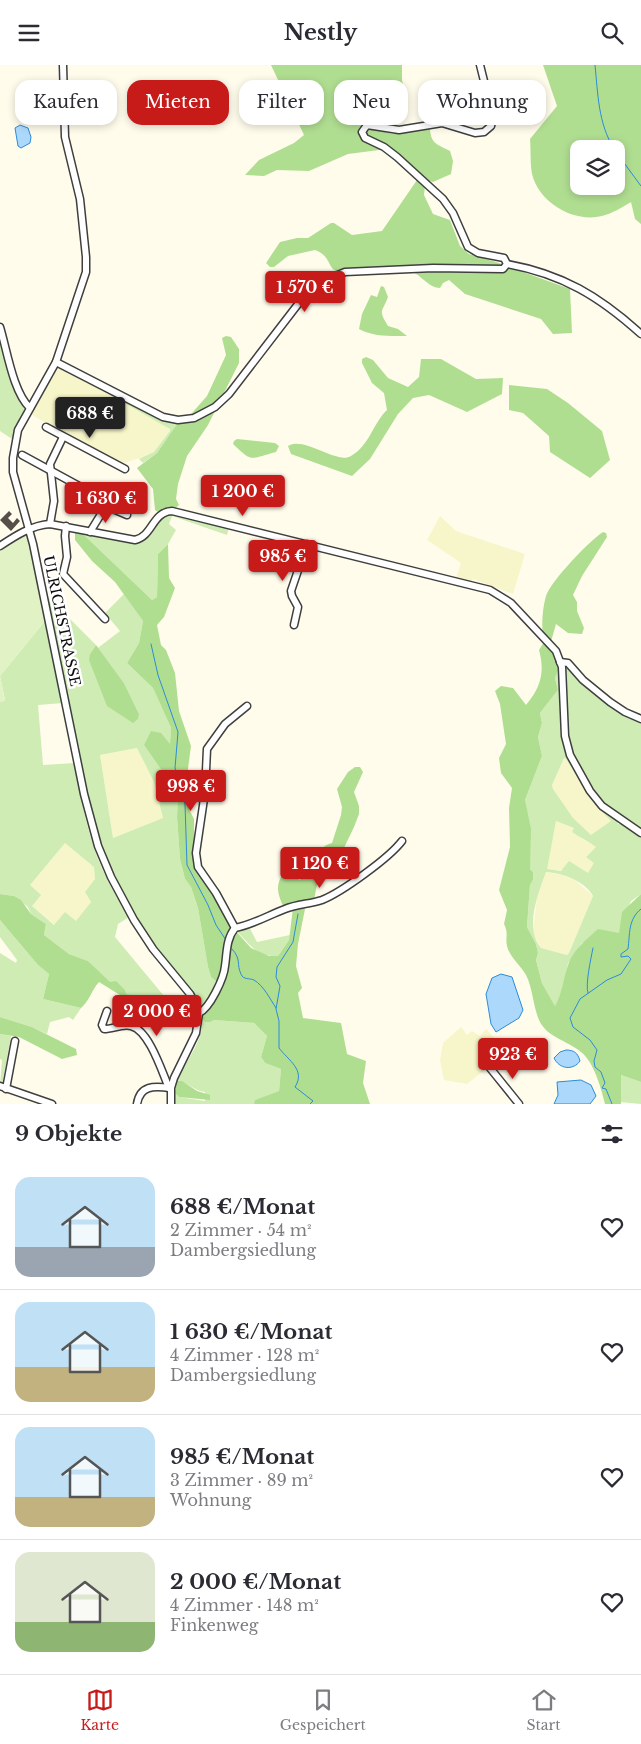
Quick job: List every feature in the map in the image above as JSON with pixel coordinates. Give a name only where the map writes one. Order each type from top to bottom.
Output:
[{"type":"street","name":"ULRICHSTRASSE","points":[[63,65],[65,137],[80,199],[86,257],[84,280],[56,362],[18,430],[13,457],[15,482],[29,529],[84,794],[98,846],[111,877],[134,920],[153,949],[190,994],[199,1013]]},
{"type":"street","points":[[480,65],[493,117],[491,126],[484,132],[475,133],[442,123],[399,130],[367,125],[362,131],[365,138],[384,147],[443,199],[453,213],[468,247],[478,253],[500,256],[507,264],[531,269],[573,284],[590,294],[641,334]]},
{"type":"street","points":[[56,362],[153,413],[171,420],[186,420],[201,415],[221,402],[302,299],[313,287],[326,279],[354,271],[433,268],[500,269],[507,264]]},
{"type":"street","points":[[0,327],[17,386],[25,403],[30,408]]},
{"type":"street","points":[[46,427],[125,469]]},
{"type":"street","points":[[50,524],[54,501],[50,461],[63,437]]},
{"type":"street","points":[[22,455],[101,498],[106,506],[127,515]]},
{"type":"street","points":[[90,532],[106,506]]},
{"type":"street","points":[[0,546],[29,529],[50,524],[135,540],[145,535],[161,514],[172,511],[467,583],[498,593],[511,603],[551,645],[560,662],[565,736],[570,755],[590,791],[602,805],[641,833]]},
{"type":"street","points":[[66,526],[67,557],[62,574],[105,619]]},
{"type":"street","points":[[294,625],[298,607],[291,591],[307,544]]},
{"type":"street","points":[[560,662],[568,663],[583,680],[618,708],[641,719]]},
{"type":"street","points":[[235,928],[216,893],[198,867],[196,853],[205,792],[208,749],[225,724],[248,706]]},
{"type":"street","points":[[170,1088],[196,1033],[199,1013],[207,1007],[220,981],[225,966],[230,935],[235,928],[286,909],[328,897],[384,860],[394,852],[402,841]]},
{"type":"street","points":[[108,1011],[102,1025],[104,1029],[130,1026],[140,1032],[150,1046],[170,1088],[171,1104]]},
{"type":"street","points":[[15,1041],[3,1087],[52,1104]]},
{"type":"street","points":[[490,1068],[519,1104]]},
{"type":"street","points":[[137,1104],[140,1093],[146,1088],[170,1088]]},
{"type":"green space","points":[[271,65],[402,65],[402,80],[334,80],[334,125],[381,125],[377,130],[393,134],[430,129],[433,141],[450,151],[453,161],[451,174],[433,182],[427,180],[387,149],[348,154],[309,171],[277,170],[264,176],[245,175],[259,160],[294,143],[304,135],[299,125],[324,125],[324,80],[278,80]]},
{"type":"green space","points":[[543,65],[641,65],[641,224],[635,219],[631,202],[613,212],[591,217],[580,216],[559,209],[542,194],[532,174],[530,139],[541,125],[546,125],[546,119],[557,106]]},
{"type":"green space","points":[[417,180],[425,186],[424,195],[433,214],[450,220],[460,246],[469,254],[570,289],[572,333],[553,334],[541,319],[465,294],[449,280],[443,283],[440,288],[436,287],[411,271],[337,272],[324,255],[315,250],[288,256],[274,267],[270,267],[266,263],[280,242],[297,238],[308,238],[331,223],[352,235],[382,231]]},
{"type":"green space","points":[[381,286],[384,287],[388,297],[382,311],[385,321],[388,326],[398,329],[407,336],[376,335],[359,329],[362,314],[371,295],[377,297]]},
{"type":"green space","points":[[0,334],[25,408],[12,439],[0,431]]},
{"type":"green space","points":[[226,336],[231,337],[239,349],[239,363],[208,425],[187,456],[178,484],[176,499],[179,505],[174,509],[158,512],[155,510],[153,489],[137,468],[157,453],[179,422],[185,421],[207,396],[226,355],[222,338]]},
{"type":"green space","points":[[366,357],[373,360],[388,378],[408,387],[419,377],[421,359],[441,359],[476,379],[503,378],[502,394],[467,412],[429,395],[413,398],[398,414],[370,459],[352,476],[291,454],[288,446],[295,444],[312,447],[345,458],[351,456],[363,446],[387,410],[384,393],[372,383],[362,363],[362,359]]},
{"type":"green space","points":[[59,367],[152,418],[170,429],[170,431],[154,452],[123,463],[63,433],[31,414]]},
{"type":"green space","points":[[82,379],[179,422],[157,453],[143,463],[139,459],[154,452],[170,429]]},
{"type":"green space","points":[[509,385],[547,389],[568,403],[602,431],[610,460],[590,478],[550,452],[549,436],[523,413],[509,410]]},
{"type":"green space","points":[[237,439],[275,443],[279,446],[276,452],[252,458],[248,457],[233,444]]},
{"type":"green space","points":[[168,513],[229,527],[227,535],[172,516],[169,524],[176,530],[168,544],[158,554],[157,597],[152,600],[84,535],[75,531],[131,542]]},
{"type":"green space","points":[[440,516],[456,531],[525,554],[513,594],[473,579],[471,582],[456,578],[461,563],[427,540]]},
{"type":"green space","points":[[75,531],[84,535],[152,600],[157,597],[158,554],[168,544],[169,578],[175,588],[164,617],[157,625],[161,645],[166,650],[175,673],[179,711],[191,746],[186,784],[187,805],[194,819],[194,852],[210,887],[233,928],[251,948],[269,956],[278,956],[289,940],[293,908],[302,906],[305,909],[296,966],[302,988],[298,993],[303,1018],[341,1023],[347,1054],[366,1061],[363,1083],[370,1104],[254,1104],[255,1100],[279,1091],[281,1069],[265,1063],[261,1057],[267,1036],[254,1023],[214,1020],[205,1022],[202,1018],[217,982],[211,977],[198,908],[191,887],[185,879],[180,859],[177,817],[178,794],[144,745],[151,731],[161,733],[170,744],[171,728],[153,688],[127,663],[139,643],[143,621],[115,582],[92,561],[75,540]]},
{"type":"green space","points":[[603,532],[606,533],[607,537],[582,576],[573,595],[577,602],[577,611],[584,628],[582,634],[568,633],[556,624],[550,645],[559,668],[555,678],[558,690],[540,713],[542,723],[538,737],[542,756],[525,800],[531,829],[530,869],[533,872],[533,879],[530,885],[527,927],[536,944],[538,953],[536,960],[542,983],[555,1006],[560,996],[568,965],[576,950],[598,929],[619,933],[622,912],[641,894],[641,1082],[621,1075],[621,1104],[605,1104],[596,1076],[586,1056],[576,1048],[552,1035],[539,1020],[526,975],[507,946],[504,924],[507,910],[499,890],[510,847],[509,808],[512,788],[501,773],[499,758],[506,744],[500,704],[495,691],[501,686],[513,688],[526,705],[531,698],[540,679],[542,665],[539,650],[544,642],[542,619],[549,589],[571,562]]},
{"type":"green space","points":[[23,534],[27,535],[30,543],[45,621],[0,676],[0,548]]},
{"type":"green space","points":[[124,594],[143,621],[139,643],[127,663],[153,688],[171,728],[170,745],[144,745],[178,794],[177,817],[180,859],[185,879],[191,887],[198,908],[211,977],[217,982],[209,999],[201,1009],[136,919],[107,864],[89,810],[47,596],[96,645],[90,654],[139,714],[124,683],[98,648],[120,631],[105,613]],"holes":[[[137,748],[154,782],[163,818],[113,838],[100,755]]]},
{"type":"green space","points":[[45,621],[63,703],[38,705],[43,765],[75,763],[89,833],[98,860],[129,917],[118,924],[115,937],[164,996],[156,1005],[152,1001],[134,998],[125,994],[110,983],[88,961],[69,954],[44,935],[46,924],[31,914],[28,907],[14,896],[0,894],[0,702],[5,700],[0,676]],"holes":[[[65,843],[94,867],[95,879],[85,892],[91,902],[76,921],[65,912],[54,925],[32,906],[41,895],[30,885]]]},
{"type":"green space","points":[[96,645],[124,683],[139,714],[138,719],[133,723],[107,706],[89,660],[90,654]]},
{"type":"green space","points":[[557,661],[559,664],[562,730],[588,789],[617,819],[618,824],[624,824],[641,835],[641,894],[631,901],[619,933],[582,943],[568,963],[562,993],[555,1006],[542,983],[536,960],[538,953],[536,944],[527,927],[530,885],[533,872],[530,869],[525,800],[542,756],[538,737],[542,723],[540,713],[558,690],[555,678],[559,668]],"holes":[[[564,758],[595,804],[611,821],[591,835],[573,818],[553,789],[552,785]],[[556,821],[574,828],[572,832],[596,847],[586,857],[594,863],[588,873],[569,861],[561,871],[547,869]],[[546,872],[566,876],[579,882],[593,896],[567,955],[541,948],[536,940],[533,931],[536,900]]]},
{"type":"green space","points":[[567,665],[582,681],[641,720],[641,831],[610,810],[592,790],[571,752],[566,737],[564,666]]},
{"type":"green space","points":[[0,676],[5,701],[0,702]]},
{"type":"green space","points":[[137,748],[154,782],[163,818],[113,838],[100,755]]},
{"type":"green space","points":[[564,758],[595,804],[612,821],[591,835],[573,818],[553,789],[552,785]]},
{"type":"green space","points":[[355,767],[360,767],[363,772],[354,792],[359,806],[359,814],[342,852],[319,874],[314,900],[284,908],[278,889],[281,877],[288,874],[300,880],[305,874],[318,867],[318,853],[325,846],[332,843],[341,815],[342,807],[337,789],[348,772]]},
{"type":"green space","points":[[556,821],[574,828],[572,832],[586,841],[590,841],[596,847],[586,857],[595,863],[588,873],[546,869]]},
{"type":"green space","points":[[65,843],[94,867],[95,879],[85,892],[91,902],[76,921],[65,912],[55,925],[32,906],[30,885]]},
{"type":"green space","points":[[546,872],[575,880],[593,896],[567,955],[541,948],[533,931],[537,898]]},
{"type":"green space","points":[[0,894],[14,896],[21,900],[31,914],[46,924],[44,935],[69,954],[88,961],[110,982],[116,981],[125,990],[126,994],[152,1001],[156,1005],[179,1015],[181,1020],[174,1022],[166,1017],[164,1019],[162,1016],[136,1005],[99,982],[81,1008],[43,999],[49,974],[38,965],[0,920]]},
{"type":"green space","points":[[0,920],[38,965],[49,974],[43,999],[81,1008],[73,1020],[69,1017],[50,1022],[47,1034],[0,1017],[0,953],[16,963],[17,960],[0,937]]},
{"type":"green space","points":[[248,925],[257,942],[290,935],[289,940],[278,956],[270,956],[258,952],[235,930]]},
{"type":"green space","points":[[0,1017],[32,1027],[76,1049],[77,1055],[62,1059],[19,1037],[0,1034]]},
{"type":"green space","points":[[202,1018],[205,1022],[214,1020],[254,1023],[267,1036],[261,1057],[265,1063],[281,1069],[279,1091],[256,1100],[254,1104],[175,1104],[175,1093],[179,1097],[205,1101],[205,1092],[177,1081],[197,1043],[202,1026]]},
{"type":"green space","points":[[461,1027],[467,1035],[472,1031],[480,1036],[486,1029],[497,1041],[483,1058],[490,1066],[467,1084],[444,1080],[440,1060],[443,1043]]},
{"type":"green space","points":[[0,1034],[11,1036],[2,1085],[0,1085],[2,1060],[0,1059]]},
{"type":"green space","points":[[621,1075],[641,1082],[641,1104],[620,1102]]},
{"type":"green space","points":[[177,1081],[182,1081],[197,1091],[210,1095],[210,1100],[179,1097],[175,1093]]},
{"type":"water","points":[[20,125],[28,128],[31,137],[30,143],[21,148],[18,146],[15,128]]},
{"type":"water","points":[[501,974],[512,977],[523,1010],[519,1018],[496,1032],[491,1024],[486,994],[492,978]]},
{"type":"water","points":[[566,1050],[573,1051],[578,1056],[580,1061],[574,1066],[566,1067],[559,1065],[554,1058],[560,1052]]},
{"type":"water","points":[[581,1080],[591,1085],[596,1096],[590,1104],[554,1104],[558,1095],[557,1082]]},
{"type":"building","points":[[9,511],[12,514],[8,518],[13,523],[17,518],[20,521],[11,531],[0,520]]},
{"type":"waterway","points":[[595,65],[602,119],[610,140]]},
{"type":"waterway","points":[[625,164],[641,186]]},
{"type":"waterway","points":[[151,644],[158,675],[178,732],[175,768],[185,804],[187,865],[208,905],[216,925],[226,940]]},
{"type":"waterway","points":[[612,1104],[606,1089],[602,1088],[605,1083],[601,1072],[595,1067],[594,1061],[597,1050],[590,1040],[573,1027],[570,1018],[580,999],[607,980],[621,974],[631,959],[628,956],[621,957],[621,954],[628,949],[632,922],[641,909]]},
{"type":"waterway","points":[[298,914],[293,942],[277,967],[276,977],[280,986],[276,1009],[279,1021],[279,1048],[297,1070],[298,1081],[295,1087],[313,1101],[310,1104]]},
{"type":"waterway","points":[[588,993],[588,978],[593,948]]},
{"type":"waterway","points":[[232,949],[237,956],[242,976],[258,983],[276,1008]]}]
